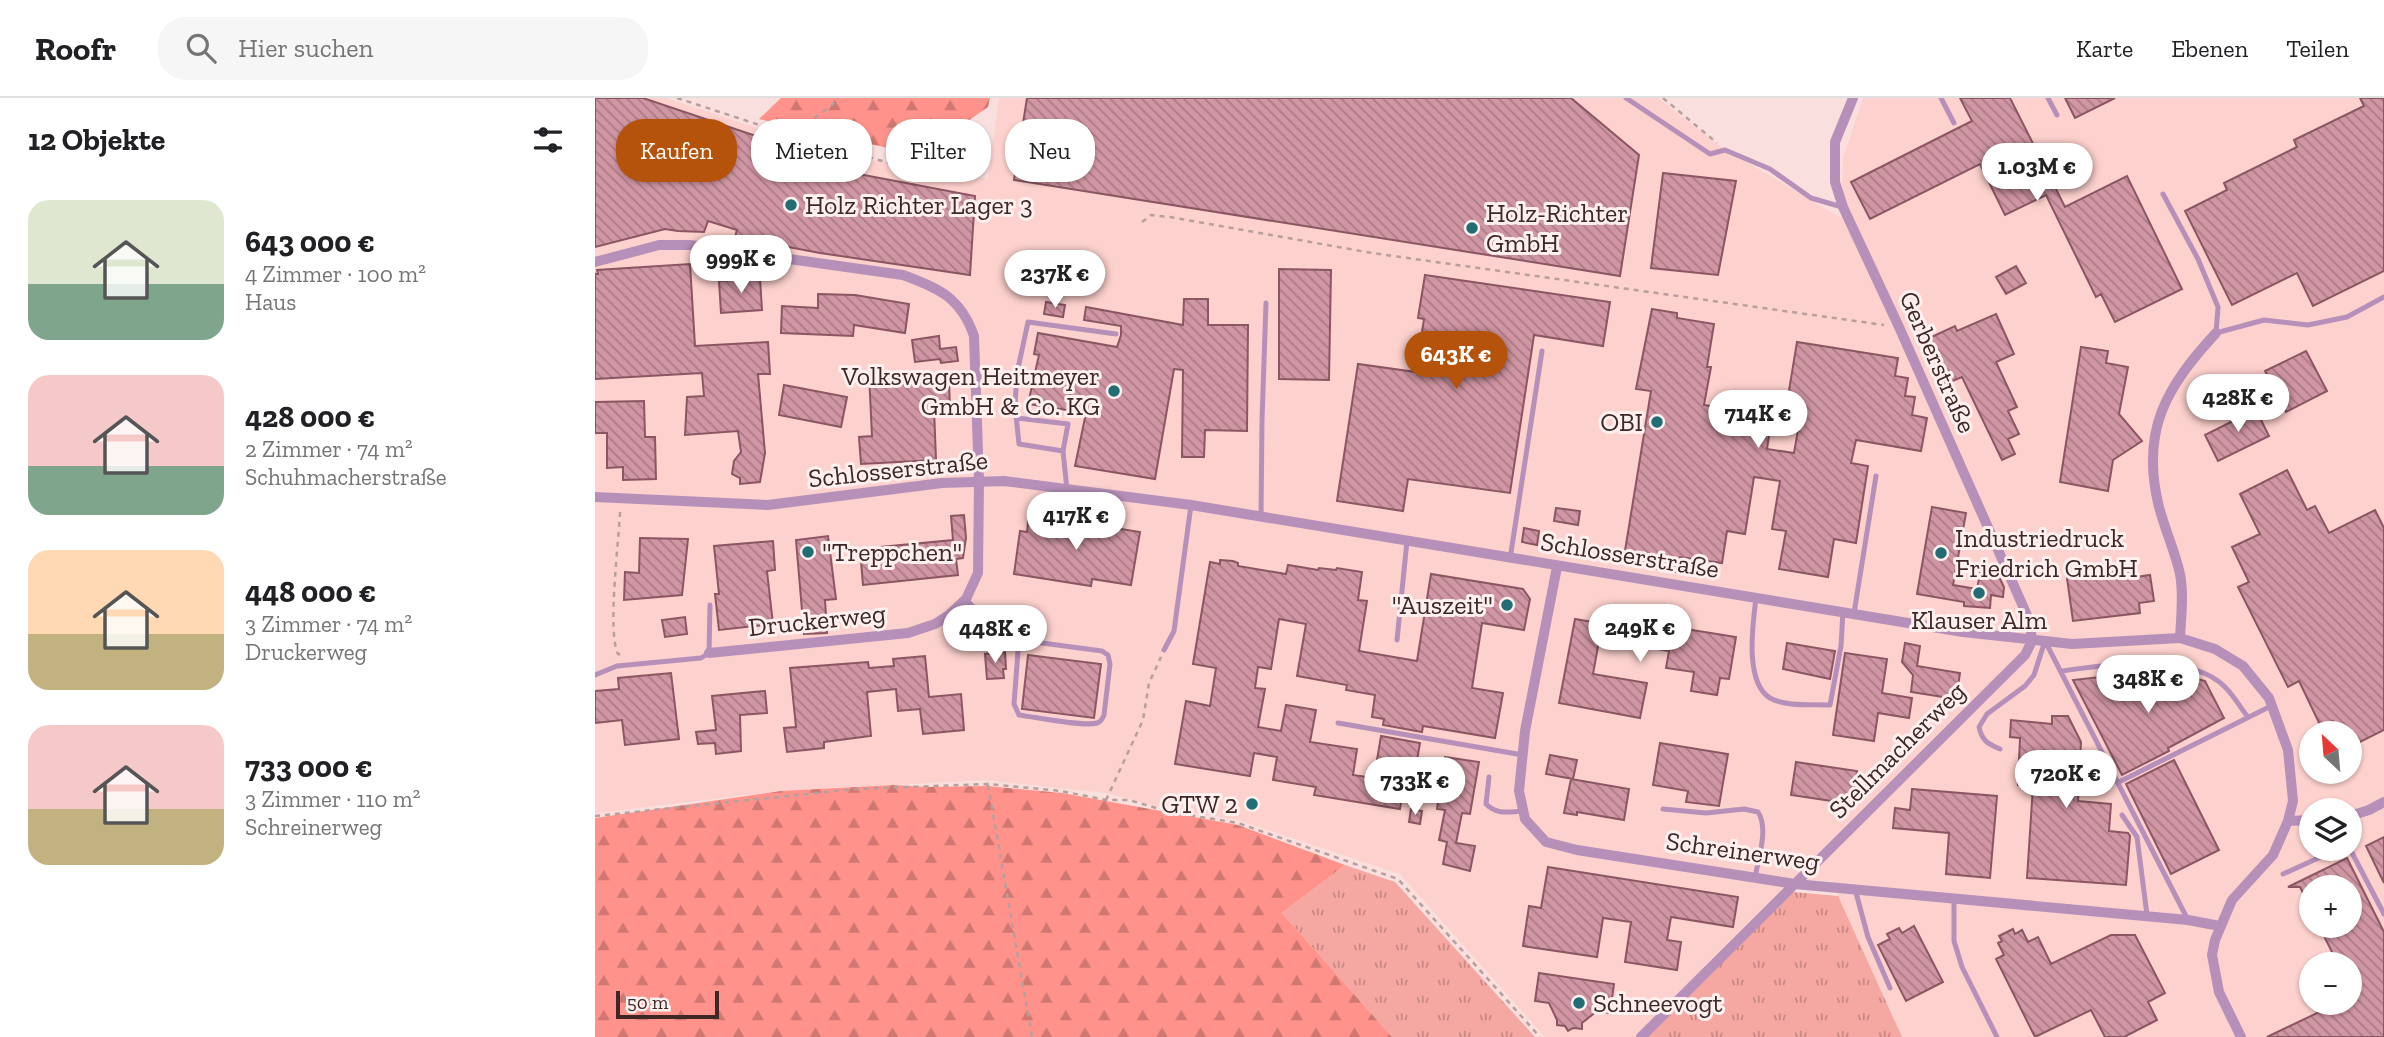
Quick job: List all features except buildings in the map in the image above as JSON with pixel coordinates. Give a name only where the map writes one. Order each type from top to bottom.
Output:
[{"type":"street","name":"Gerberstraße","points":[[1853,98],[1835,142],[1835,182],[1843,207],[2030,622],[2032,641]]},
{"type":"street","name":"Druckerweg","points":[[595,262],[659,245],[690,245],[903,275],[937,288],[952,300],[968,321],[974,336],[979,481],[978,573],[965,599],[935,624],[908,633],[709,653]]},
{"type":"street","points":[[2180,638],[2181,575],[2159,505],[2154,462],[2155,428],[2166,398],[2191,361],[2216,333]]},
{"type":"street","name":"Schlosserstraße","points":[[595,497],[768,505],[942,483],[1004,481],[1191,505],[1963,632],[2072,644],[2180,638],[2215,649],[2243,666],[2269,698],[2288,750],[2293,801],[2288,821],[2273,855],[2232,900],[2220,926],[2212,955],[2214,976],[2224,1007],[2241,1037]]},
{"type":"street","name":"Schreinerweg","points":[[1557,567],[1525,731],[1520,791],[1525,819],[1546,842],[1577,850],[1795,884],[2188,920],[2220,926]]},
{"type":"street","name":"Stellmacherweg","points":[[1641,1037],[2025,655],[2032,641]]},
{"type":"street","points":[[2362,811],[2384,802]]},
{"type":"street","points":[[2288,821],[2299,821]]},
{"type":"lane","points":[[1626,98],[1710,154],[1725,150],[1770,169],[1811,198],[1843,207]]},
{"type":"lane","points":[[1941,98],[1954,123]]},
{"type":"lane","points":[[2048,98],[2057,115]]},
{"type":"lane","points":[[2163,194],[2198,259],[2218,307],[2216,333],[2265,320],[2308,325],[2334,320],[2347,317],[2384,297]]},
{"type":"lane","points":[[1261,517],[1266,303]]},
{"type":"lane","points":[[1063,451],[1019,444],[1017,373],[1028,322],[1117,334]]},
{"type":"lane","points":[[1510,559],[1542,351]]},
{"type":"lane","points":[[975,377],[1017,373]]},
{"type":"lane","points":[[1017,418],[1068,424],[1063,451],[1067,489]]},
{"type":"lane","points":[[1756,598],[1752,645],[1760,688],[1769,697],[1782,702],[1831,705],[1876,476]]},
{"type":"lane","points":[[1164,650],[1174,631],[1191,505]]},
{"type":"lane","points":[[1397,640],[1407,541]]},
{"type":"lane","points":[[965,599],[991,626],[1002,633],[1102,650],[1108,655],[1110,664],[1104,715],[1101,720],[1097,723],[1082,723],[1019,715],[1014,704],[1019,638]]},
{"type":"lane","points":[[595,675],[617,666],[701,658],[709,653],[710,606]]},
{"type":"lane","points":[[2045,641],[2188,920]]},
{"type":"lane","points":[[2000,749],[1987,744],[1979,727],[1987,714],[2025,686],[2034,675],[2045,641]]},
{"type":"lane","points":[[2062,671],[2132,664],[2182,667],[2204,673],[2224,685],[2248,717]]},
{"type":"lane","points":[[2119,782],[2271,706]]},
{"type":"lane","points":[[1338,723],[1523,754]]},
{"type":"lane","points":[[1489,777],[1486,804],[1492,810],[1500,813],[1524,811]]},
{"type":"lane","points":[[1664,809],[1706,813],[1744,808],[1758,812],[1761,817],[1762,836],[1755,878]]},
{"type":"lane","points":[[2122,815],[2137,837],[2147,916]]},
{"type":"lane","points":[[2283,874],[2311,861]]},
{"type":"lane","points":[[2356,861],[2384,914]]},
{"type":"lane","points":[[1855,889],[1867,937],[1890,988]]},
{"type":"lane","points":[[1954,898],[1954,941],[1962,967],[1997,1037]]},
{"type":"path","points":[[677,98],[751,122]]},
{"type":"path","points":[[813,119],[838,98]]},
{"type":"path","points":[[1663,98],[1725,150]]},
{"type":"path","points":[[1142,222],[1150,215],[1170,217],[1372,253],[1899,327]]},
{"type":"path","points":[[621,498],[613,626],[614,646],[618,654],[628,657]]},
{"type":"path","points":[[1106,800],[1143,720],[1149,683],[1164,650]]},
{"type":"path","points":[[988,784],[1032,1037]]},
{"type":"path","points":[[595,816],[856,789],[988,784],[1061,791],[1106,800],[1129,800],[1170,811],[1238,823],[1398,879],[1540,1037]]},
{"type":"shaded area","points":[[595,98],[666,98],[730,119],[616,119],[616,182],[737,182],[737,121],[751,126],[751,182],[872,182],[872,161],[886,162],[886,182],[991,182],[991,157],[999,98],[1658,98],[1718,145],[1841,218],[1843,158],[1863,98],[2384,98],[2384,1037],[1902,1037],[1831,881],[1804,880],[1639,1037],[1545,1037],[1400,874],[1238,820],[1168,809],[1106,793],[985,780],[781,791],[595,813]]},
{"type":"green space","points":[[781,98],[990,98],[988,107],[971,119],[886,119],[886,148],[872,144],[872,119],[759,119]]},
{"type":"green space","points":[[894,785],[987,786],[1062,793],[1238,825],[1345,865],[1282,913],[1392,1037],[595,1037],[595,818],[781,791]]},
{"type":"green space","points":[[1345,865],[1395,882],[1535,1037],[1392,1037],[1282,913]]},
{"type":"green space","points":[[1793,892],[1838,896],[1902,1037],[1646,1037]]},
{"type":"place","name":"Holz Richter Lager 3","points":[[791,205]]},
{"type":"place","name":"Holz-Richter GmbH","points":[[1472,228]]},
{"type":"place","name":"Volkswagen Heitmeyer GmbH & Co. KG","points":[[1114,391]]},
{"type":"place","name":"OBI","points":[[1657,422]]},
{"type":"place","name":"\"Treppchen\"","points":[[808,552]]},
{"type":"place","name":"Industriedruck Friedrich GmbH","points":[[1941,553]]},
{"type":"place","name":"Klauser Alm","points":[[1979,593]]},
{"type":"place","name":"\"Auszeit\"","points":[[1507,605]]},
{"type":"place","name":"GTW 2","points":[[1252,804]]},
{"type":"place","name":"Schneevogt","points":[[1579,1003]]}]
